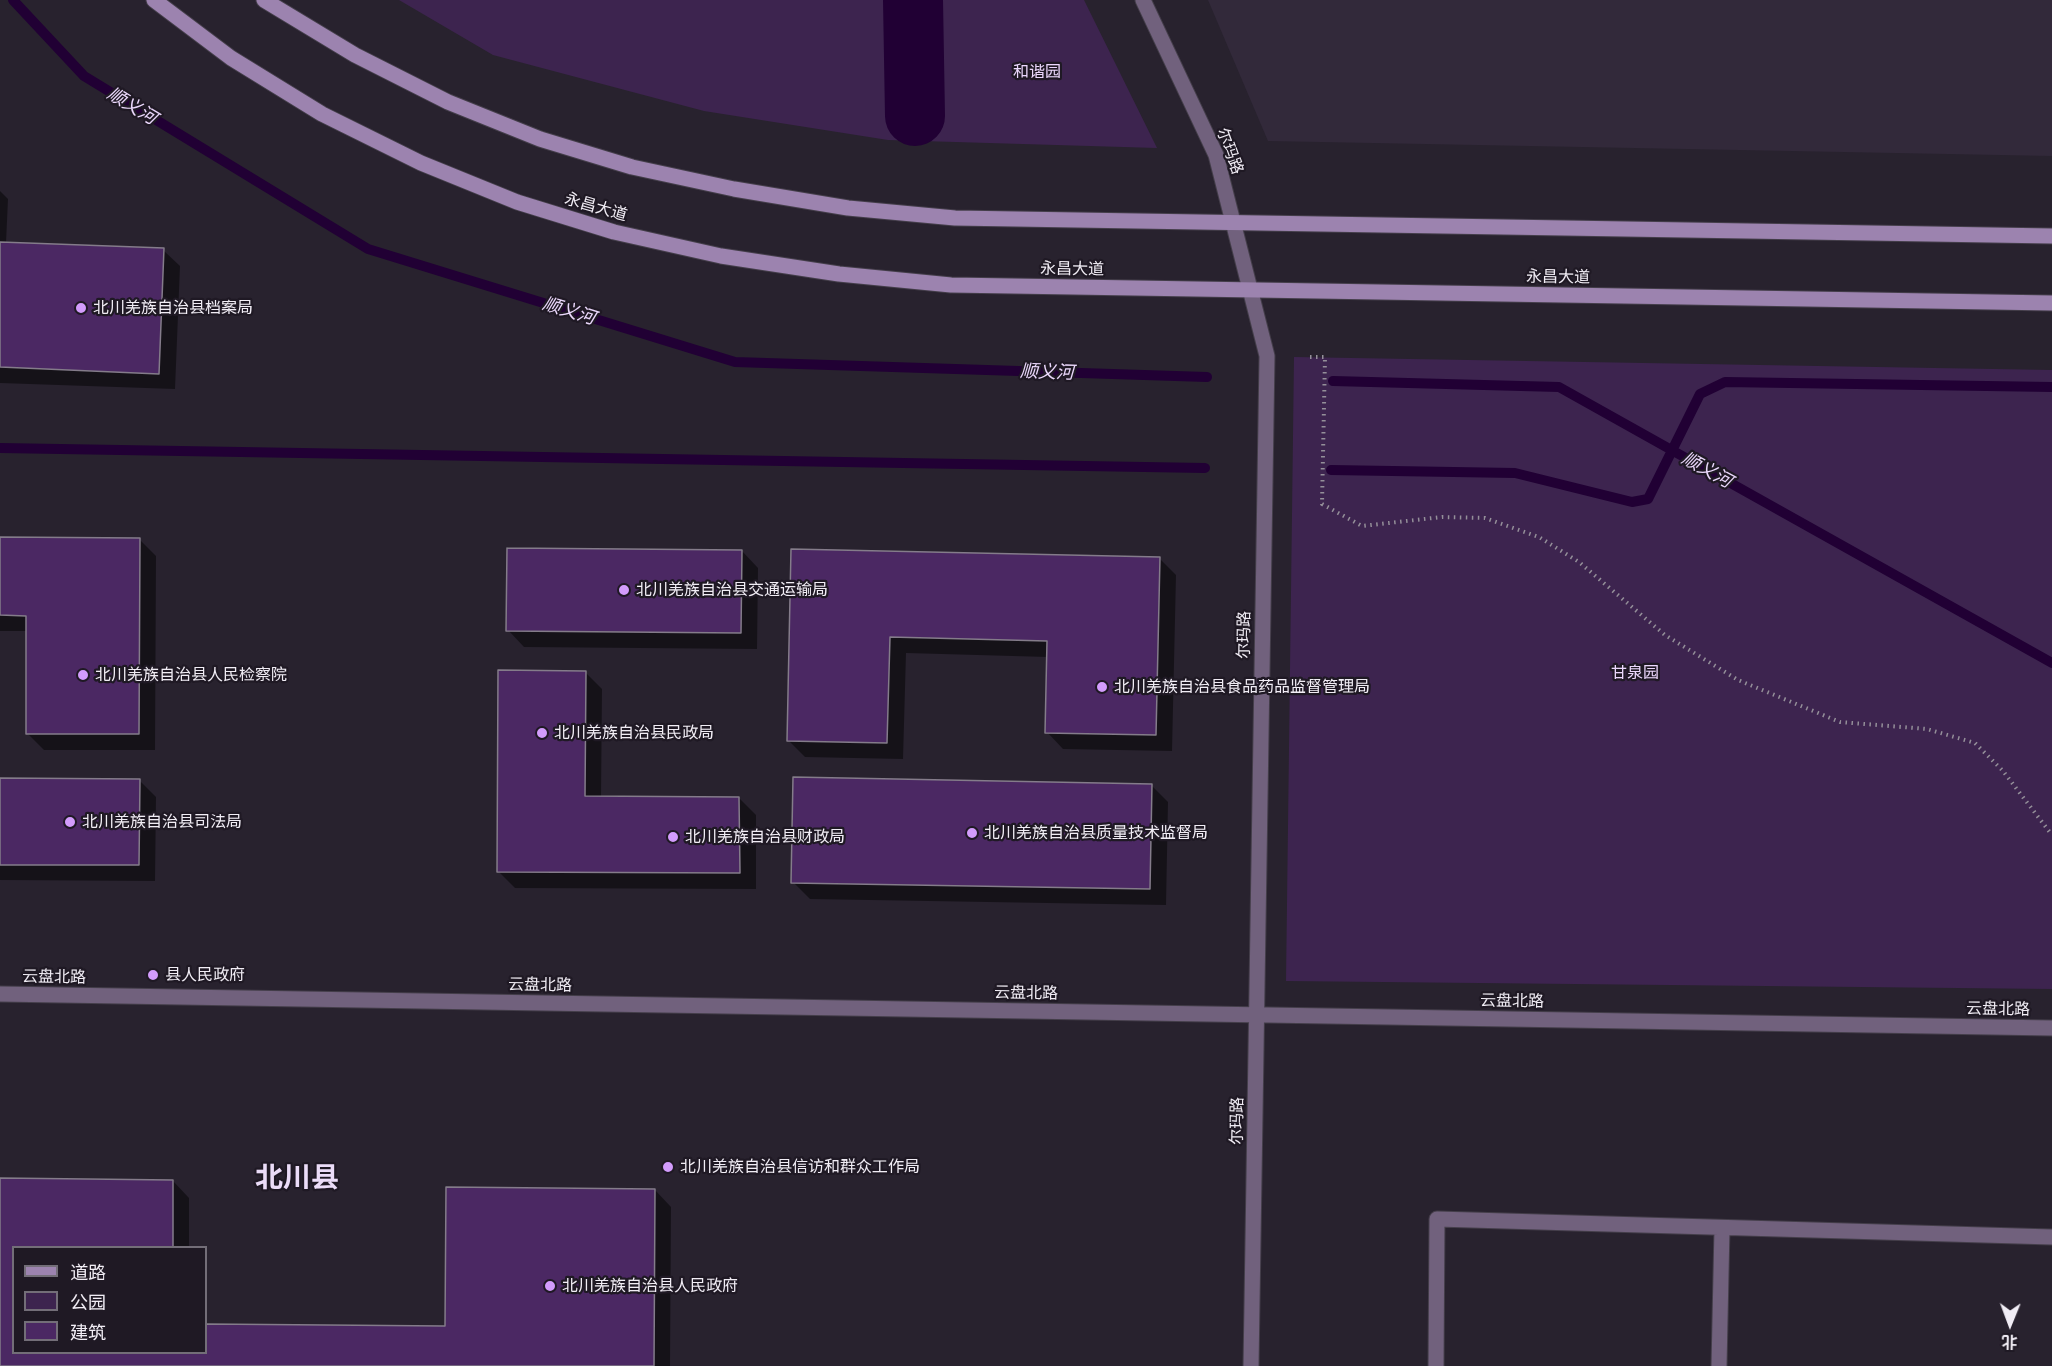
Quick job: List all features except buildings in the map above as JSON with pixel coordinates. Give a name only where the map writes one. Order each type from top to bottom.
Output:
[{"type":"main road","name":"永昌大道","points":[[154,0],[231,58],[342,124],[421,163],[517,202],[614,232],[721,256],[839,274],[951,285],[2052,303]]},
{"type":"main road","points":[[264,0],[355,55],[448,102],[540,139],[632,167],[734,189],[848,208],[967,218],[2052,236]]},
{"type":"street","name":"尔玛路","points":[[1143,0],[1216,155],[1267,356],[1251,1366]]},
{"type":"street","name":"云盘北路","points":[[0,994],[2052,1028]]},
{"type":"street","points":[[1436,1366],[1437,1219],[2052,1237]]},
{"type":"street","points":[[1719,1366],[1722,1228]]},
{"type":"path","points":[[1310,357],[1325,357],[1322,504],[1362,526],[1442,517],[1485,518],[1539,537],[1579,562],[1665,635],[1738,680],[1840,722],[1927,729],[1976,743],[2003,771],[2052,835]]},
{"type":"shaded area","points":[[1208,0],[2052,0],[2052,156],[1268,141]]},
{"type":"green space","name":"和谐园","points":[[399,0],[1084,0],[1157,148],[888,140],[704,111],[493,55]]},
{"type":"green space","name":"甘泉园","points":[[1294,357],[2052,370],[2052,989],[1286,981]]},
{"type":"waterway","name":"顺义河","points":[[13,0],[84,76],[368,249],[735,362],[1207,377]]},
{"type":"waterway","points":[[913,0],[915,116]]},
{"type":"waterway","name":"顺义河","points":[[1333,381],[1559,387],[2052,663]]},
{"type":"waterway","points":[[1331,470],[1515,473],[1632,502],[1648,499],[1700,394],[1725,382],[2052,387]]},
{"type":"waterway","points":[[0,448],[1205,468]]},
{"type":"place","name":"北川羌族自治县档案局","points":[[81,308]]},
{"type":"place","name":"北川羌族自治县交通运输局","points":[[624,590]]},
{"type":"place","name":"北川羌族自治县人民检察院","points":[[83,675]]},
{"type":"place","name":"北川羌族自治县食品药品监督管理局","points":[[1102,687]]},
{"type":"place","name":"北川羌族自治县民政局","points":[[542,733]]},
{"type":"place","name":"北川羌族自治县司法局","points":[[70,822]]},
{"type":"place","name":"北川羌族自治县质量技术监督局","points":[[972,833]]},
{"type":"place","name":"北川羌族自治县财政局","points":[[673,837]]},
{"type":"place","name":"县人民政府","points":[[153,975]]},
{"type":"place","name":"北川羌族自治县信访和群众工作局","points":[[668,1167]]},
{"type":"place","name":"北川羌族自治县人民政府","points":[[550,1286]]},
{"type":"district","name":"北川县","points":[[297,1178]]}]
